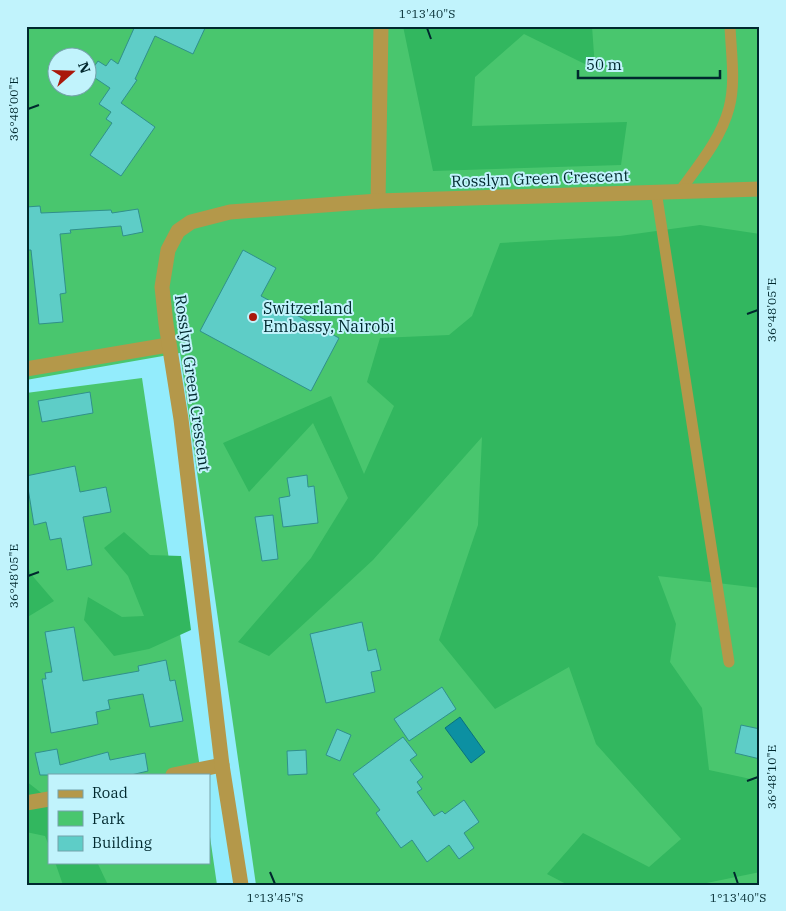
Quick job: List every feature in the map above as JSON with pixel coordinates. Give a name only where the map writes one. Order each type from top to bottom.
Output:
[{"type":"street","points":[[378,200],[381,26]]},
{"type":"street","name":"Rosslyn Green Crescent","points":[[241,885],[222,765],[181,419],[168,345],[162,287],[168,250],[178,231],[191,222],[230,212],[378,200],[760,189]]},
{"type":"street","points":[[26,369],[168,345]]},
{"type":"street","points":[[179,774],[222,765]]},
{"type":"street","points":[[26,803],[48,799]]},
{"type":"lane","points":[[680,191],[712,148],[729,109],[733,79],[730,26]]},
{"type":"lane","points":[[656,191],[675,301],[729,662]]},
{"type":"green space","points":[[26,26],[760,26],[760,885],[256,885],[180,353],[26,380]]},
{"type":"green space","points":[[403,26],[592,26],[595,69],[524,34],[475,77],[472,126],[627,122],[621,165],[433,171]]},
{"type":"green space","points":[[700,225],[760,234],[760,588],[658,576],[676,624],[670,662],[702,708],[709,770],[760,781],[760,872],[697,885],[568,885],[547,874],[583,833],[649,867],[681,839],[596,744],[569,667],[495,709],[439,640],[478,525],[482,437],[373,560],[269,656],[238,642],[311,558],[348,498],[313,423],[249,492],[223,443],[331,396],[364,474],[394,406],[367,382],[380,338],[449,335],[472,316],[500,243],[620,236]]},
{"type":"green space","points":[[142,378],[201,774],[48,774],[48,864],[210,864],[210,837],[217,885],[26,885],[26,393]]},
{"type":"green space","points":[[124,532],[150,555],[181,556],[191,630],[149,649],[114,656],[84,620],[88,597],[122,617],[144,616],[128,576],[104,548]]},
{"type":"green space","points":[[26,557],[30,573],[54,601],[26,618]]},
{"type":"green space","points":[[26,781],[48,798],[48,844],[45,836],[26,832]]},
{"type":"green space","points":[[56,864],[98,864],[108,885],[63,885]]},
{"type":"water","points":[[460,717],[485,752],[471,763],[445,728]]},
{"type":"building","points":[[135,26],[206,26],[193,54],[155,36],[135,79],[137,80],[121,103],[155,127],[121,176],[90,155],[112,123],[106,119],[111,112],[99,104],[110,88],[98,80],[98,61],[106,66],[111,59],[118,64]]},
{"type":"building","points":[[40,206],[41,213],[111,210],[112,213],[138,209],[143,232],[123,236],[121,226],[70,230],[71,233],[60,234],[66,293],[60,294],[63,322],[39,324],[31,250],[26,250],[26,207]]},
{"type":"building","name":"Switzerland Embassy, Nairobi","points":[[243,250],[276,268],[261,296],[339,338],[311,391],[200,331]]},
{"type":"building","points":[[90,392],[93,413],[42,422],[38,401]]},
{"type":"building","points":[[75,466],[80,492],[106,487],[111,512],[83,517],[92,565],[67,570],[61,538],[50,540],[46,522],[34,525],[26,476]]},
{"type":"building","points":[[307,475],[308,487],[314,486],[318,523],[283,527],[279,498],[290,496],[287,478]]},
{"type":"building","points":[[273,515],[278,559],[262,561],[255,517]]},
{"type":"building","points":[[362,622],[368,651],[376,649],[381,670],[371,672],[375,692],[326,703],[310,634]]},
{"type":"building","points":[[74,627],[83,681],[139,671],[138,666],[166,660],[170,681],[175,680],[183,721],[150,727],[143,694],[108,700],[110,709],[96,712],[98,724],[51,733],[42,679],[46,679],[45,673],[52,672],[45,632]]},
{"type":"building","points":[[442,687],[456,709],[409,741],[394,719]]},
{"type":"building","points":[[741,725],[760,729],[760,759],[735,753]]},
{"type":"building","points":[[337,729],[351,735],[340,761],[326,755]]},
{"type":"building","points":[[403,737],[417,755],[410,760],[423,777],[417,782],[422,789],[417,792],[434,816],[442,811],[445,814],[464,800],[479,822],[464,833],[474,848],[459,859],[449,845],[427,862],[412,840],[401,848],[376,813],[380,810],[353,774]]},
{"type":"building","points":[[57,749],[60,765],[108,752],[110,760],[145,753],[148,771],[135,774],[40,775],[35,753]]},
{"type":"building","points":[[306,750],[307,774],[288,775],[287,751]]},
{"type":"place","name":"Switzerland Embassy, Nairobi","points":[[253,317]]}]
